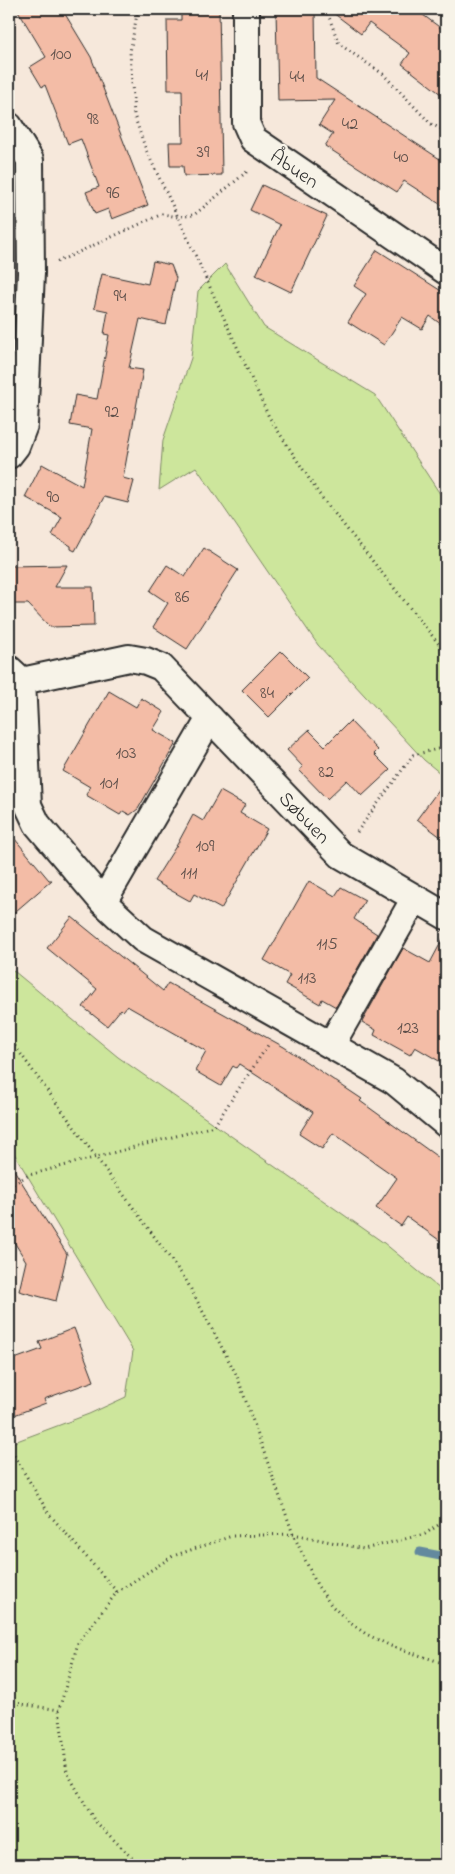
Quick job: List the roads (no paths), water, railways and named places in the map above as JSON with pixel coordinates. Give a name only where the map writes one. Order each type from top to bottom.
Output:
[{"type":"street","name":"Åbuen","points":[[246,9],[246,123],[253,139],[446,271]]},
{"type":"street","points":[[9,126],[30,160],[31,273],[24,425],[16,446],[9,455]]},
{"type":"street","name":"Søbuen","points":[[446,916],[341,855],[161,667],[146,661],[129,658],[16,675],[28,805],[37,824],[103,902],[143,938],[394,1081],[446,1124]]},
{"type":"street","points":[[103,902],[210,718]]},
{"type":"street","points":[[331,1045],[416,898]]},
{"type":"waterway","points":[[420,1552],[446,1557]]}]
